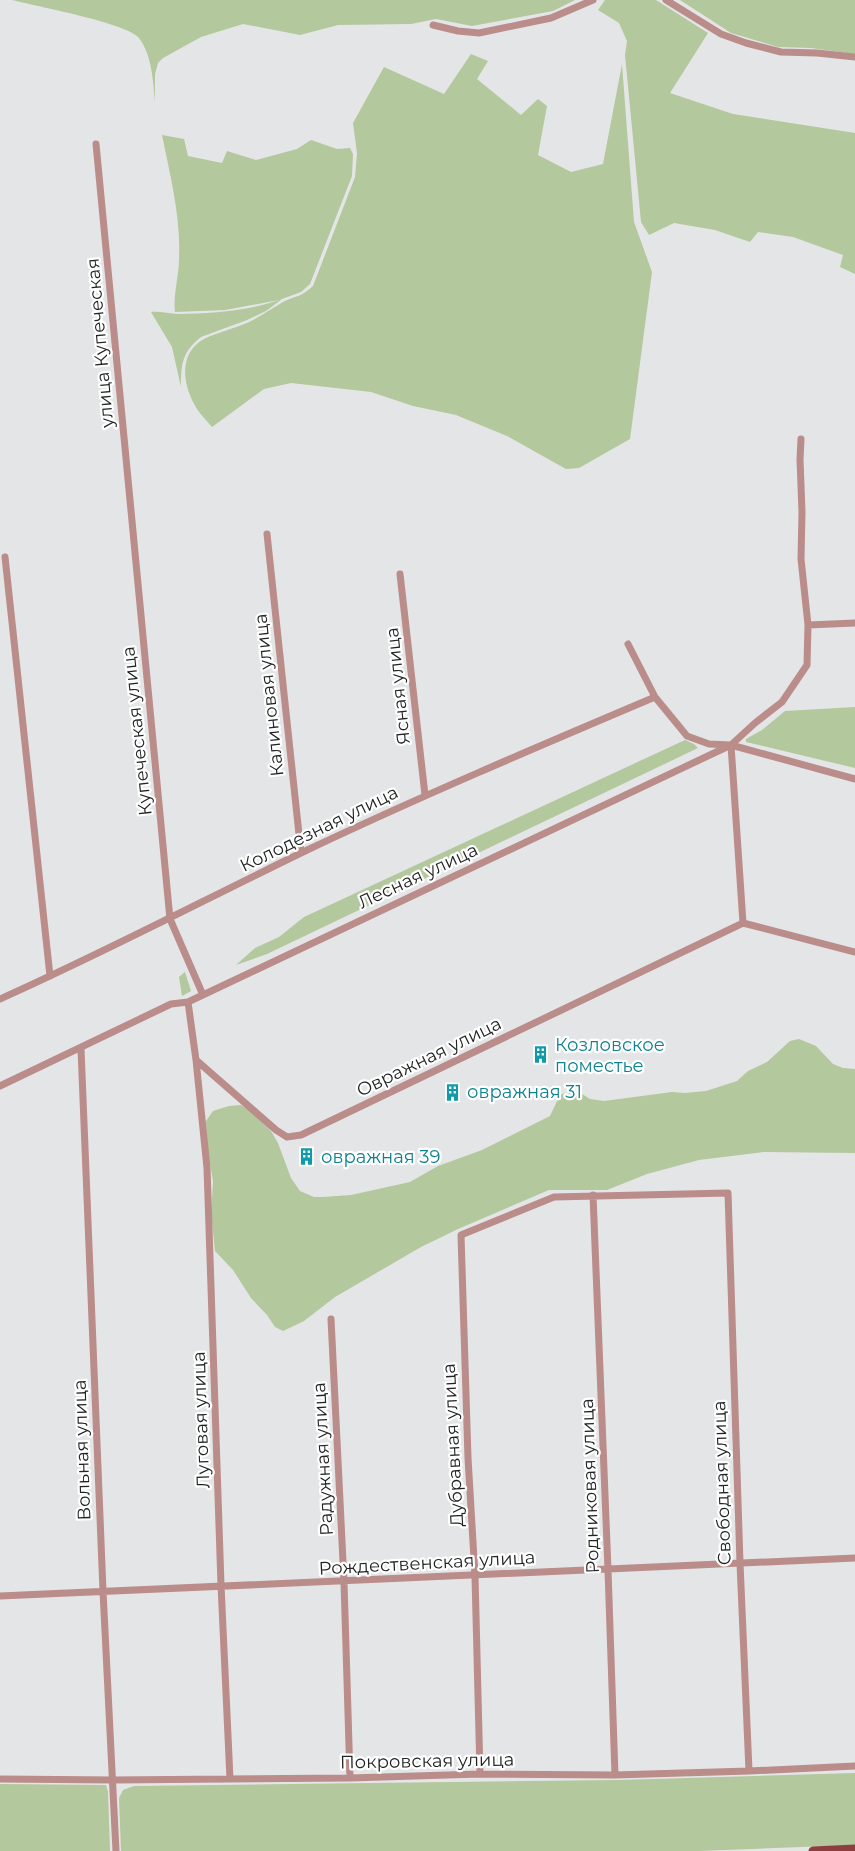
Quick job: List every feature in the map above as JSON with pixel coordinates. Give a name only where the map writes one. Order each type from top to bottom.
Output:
[{"type":"main road","points":[[814,1851],[855,1850]]},
{"type":"street","points":[[433,25],[458,31],[479,33],[551,18],[593,0]]},
{"type":"street","points":[[666,0],[721,34],[746,43],[781,52],[817,52],[855,57]]},
{"type":"street","name":"улица Купеческая","points":[[96,144],[134,540]]},
{"type":"street","name":"Лесная улица","points":[[0,1086],[171,1004],[188,1002],[203,995],[730,745],[754,723],[782,702],[807,665],[808,625],[801,559],[801,439]]},
{"type":"street","name":"Калиновая улица","points":[[267,534],[301,853]]},
{"type":"street","name":"Купеческая улица","points":[[134,540],[170,919],[203,995]]},
{"type":"street","points":[[5,557],[50,976]]},
{"type":"street","name":"Ясная улица","points":[[400,574],[425,795]]},
{"type":"street","points":[[808,625],[855,623]]},
{"type":"street","points":[[628,644],[655,697],[687,736],[709,744],[730,745],[855,779]]},
{"type":"street","name":"Колодезная улица","points":[[0,999],[425,795],[655,697]]},
{"type":"street","points":[[730,745],[743,923],[855,952]]},
{"type":"street","name":"Овражная улица","points":[[196,1060],[276,1130],[287,1137],[301,1135],[743,923]]},
{"type":"street","points":[[188,1002],[196,1060]]},
{"type":"street","name":"Вольная улица","points":[[81,1048],[103,1591],[116,1851]]},
{"type":"street","name":"Луговая улица","points":[[196,1060],[207,1168],[230,1779]]},
{"type":"street","name":"Свободная улица","points":[[593,1195],[728,1193],[749,1771]]},
{"type":"street","name":"Дубравная улица","points":[[480,1774],[475,1576],[468,1458],[461,1235],[554,1197],[593,1195]]},
{"type":"street","name":"Родниковая улица","points":[[593,1195],[615,1775]]},
{"type":"street","name":"Радужная улица","points":[[331,1319],[344,1582],[350,1778]]},
{"type":"street","name":"Рождественская улица","points":[[0,1596],[855,1558]]},
{"type":"street","name":"Покровская улица","points":[[0,1779],[350,1778],[480,1774],[615,1775],[855,1766]]},
{"type":"green space","points":[[12,0],[575,0],[553,11],[472,26],[436,19],[411,24],[338,25],[300,35],[243,24],[201,37],[163,58],[158,63],[155,74],[155,101],[147,52],[139,38],[131,32],[100,21]]},
{"type":"green space","points":[[605,0],[656,0],[708,33],[670,93],[733,114],[855,133],[855,274],[840,267],[843,255],[793,237],[758,232],[750,242],[715,230],[674,223],[649,235],[641,222],[625,55],[627,41],[619,23],[598,10]]},
{"type":"green space","points":[[680,0],[855,0],[855,54],[811,48],[778,47],[731,33]]},
{"type":"green space","points":[[471,54],[488,61],[477,79],[521,115],[538,99],[547,106],[538,155],[571,172],[603,164],[622,64],[634,222],[652,272],[630,439],[579,468],[566,469],[507,436],[456,415],[413,406],[371,392],[291,383],[264,389],[212,427],[197,409],[188,391],[185,371],[190,353],[195,345],[204,339],[247,323],[283,302],[309,290],[313,286],[355,177],[357,153],[353,123],[384,67],[444,94]]},
{"type":"green space","points":[[162,135],[184,139],[188,156],[222,163],[227,151],[256,160],[297,149],[311,140],[337,149],[350,148],[353,154],[352,176],[310,284],[301,292],[282,299],[266,311],[201,337],[186,353],[182,365],[181,387],[172,347],[151,312],[178,314],[216,312],[255,307],[279,300],[225,310],[175,312],[179,265],[178,227]]},
{"type":"green space","points":[[855,707],[855,768],[746,742],[746,739],[762,730],[785,711]]},
{"type":"green space","points":[[685,740],[698,748],[267,954],[236,965],[255,948],[279,937],[304,917]]},
{"type":"green space","points":[[185,972],[191,991],[182,996],[179,977]]},
{"type":"green space","points":[[799,1039],[816,1046],[833,1064],[843,1068],[855,1069],[855,1153],[764,1152],[699,1160],[647,1174],[607,1190],[549,1190],[421,1247],[335,1297],[304,1321],[283,1331],[275,1327],[251,1298],[233,1270],[215,1251],[211,1213],[213,1181],[207,1146],[206,1121],[213,1111],[229,1106],[241,1105],[251,1111],[271,1131],[278,1143],[291,1178],[300,1191],[314,1197],[351,1195],[410,1182],[438,1166],[482,1150],[550,1116],[560,1095],[570,1091],[579,1092],[590,1099],[604,1101],[672,1092],[706,1091],[737,1081],[748,1071],[767,1062],[790,1041]]},
{"type":"green space","points":[[855,1773],[855,1845],[699,1851],[121,1851],[119,1798],[123,1790],[134,1786],[619,1780]]},
{"type":"green space","points":[[0,1784],[106,1785],[108,1792],[110,1851],[0,1851]]},
{"type":"place","name":"Козловское поместье","points":[[541,1055]]},
{"type":"place","name":"овражная 31","points":[[453,1092]]},
{"type":"place","name":"овражная 39","points":[[307,1157]]}]
